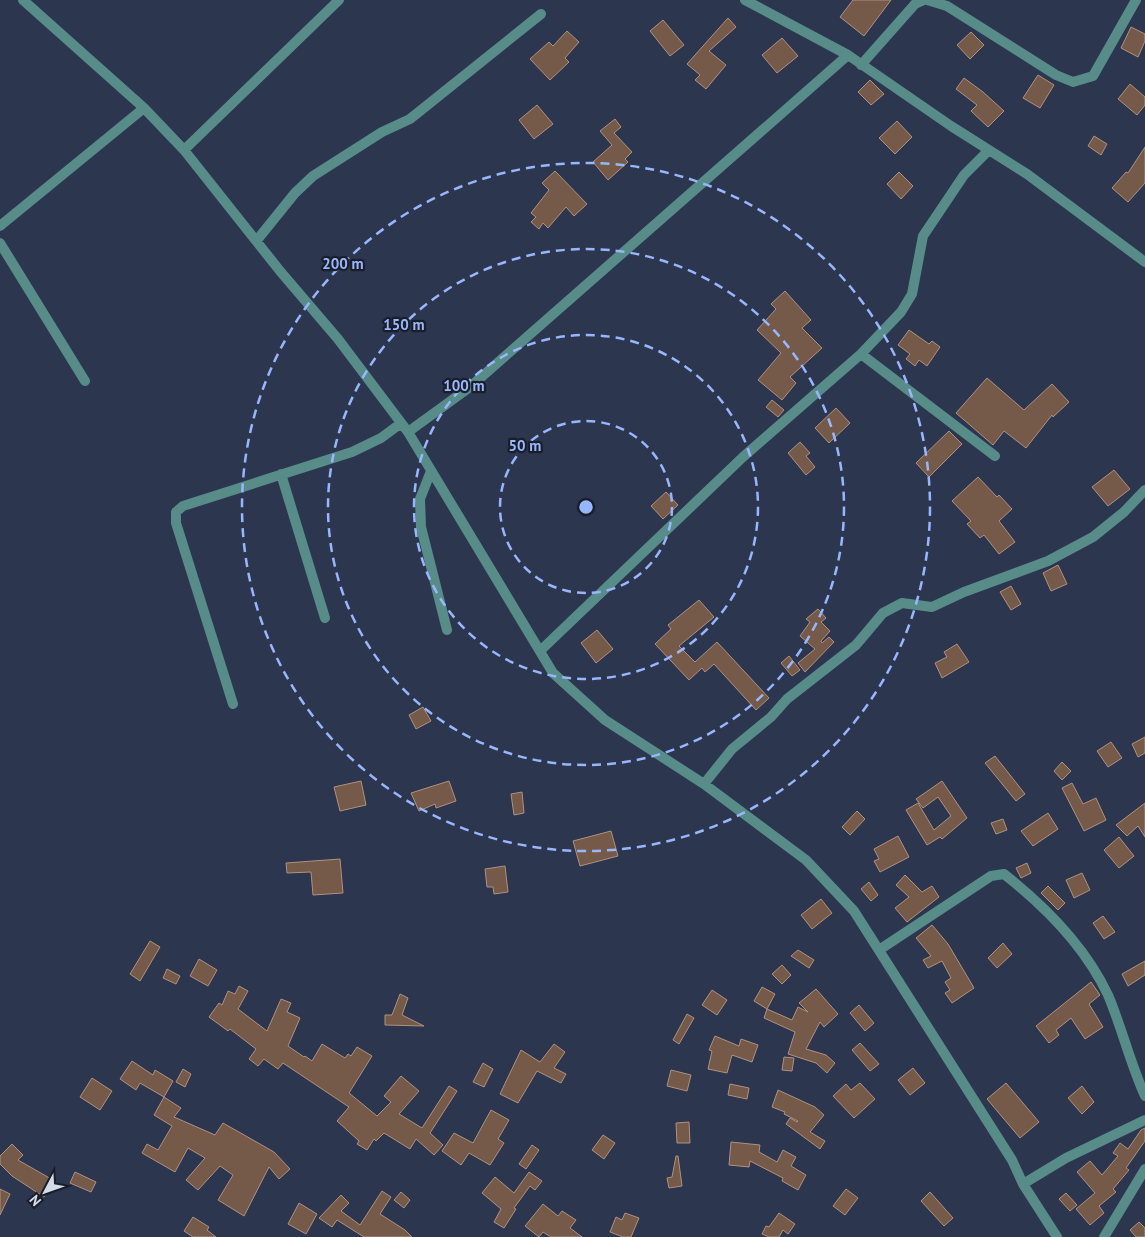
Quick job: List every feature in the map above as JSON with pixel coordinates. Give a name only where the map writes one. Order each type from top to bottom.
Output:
[{"type":"street","points":[[23,0],[144,108],[184,150],[280,271],[338,339],[400,424],[408,432],[554,673],[605,720],[704,784],[806,860],[854,911],[1008,1152],[1023,1184],[1057,1237]]},
{"type":"street","points":[[184,150],[339,0]]},
{"type":"street","points":[[745,0],[848,55],[1027,174],[1145,262]]},
{"type":"street","points":[[862,65],[915,4],[926,0],[947,6],[1056,75],[1078,82],[1093,76],[1136,0]]},
{"type":"street","points":[[257,240],[295,192],[313,176],[382,132],[410,119],[541,14]]},
{"type":"street","points":[[408,432],[470,387],[848,55]]},
{"type":"street","points":[[0,226],[144,108]]},
{"type":"street","points":[[540,651],[743,457],[861,354],[901,312],[912,294],[923,236],[964,175],[989,150]]},
{"type":"street","points":[[0,243],[84,381]]},
{"type":"street","points":[[861,354],[995,456]]},
{"type":"street","points":[[233,704],[176,523],[176,512],[183,506],[352,452],[381,438],[400,424]]},
{"type":"street","points":[[431,471],[420,498],[421,527],[447,630]]},
{"type":"street","points":[[281,474],[325,618]]},
{"type":"street","points":[[704,784],[732,749],[771,717],[788,699],[856,645],[883,614],[902,604],[932,607],[964,592],[1048,561],[1093,537],[1124,512],[1145,490]]},
{"type":"street","points":[[879,950],[991,876],[1004,874],[1052,914],[1097,973],[1108,996],[1133,1070],[1145,1096]]},
{"type":"street","points":[[1023,1184],[1066,1158],[1145,1120]]},
{"type":"street","points":[[1104,1237],[1144,1172]]},
{"type":"building","points":[[853,0],[891,0],[864,36],[840,17]]},
{"type":"building","points":[[728,18],[736,27],[709,51],[726,65],[706,89],[695,80],[700,75],[687,64]]},
{"type":"building","points":[[663,20],[684,45],[670,56],[650,31]]},
{"type":"building","points":[[1131,27],[1145,34],[1145,41],[1138,57],[1121,48]]},
{"type":"building","points":[[567,31],[579,42],[565,58],[569,62],[550,80],[530,59],[549,42],[553,46]]},
{"type":"building","points":[[971,32],[984,45],[970,59],[957,45]]},
{"type":"building","points":[[782,38],[798,56],[777,73],[762,55]]},
{"type":"building","points":[[1038,75],[1054,85],[1040,108],[1023,98]]},
{"type":"building","points":[[964,78],[1004,111],[988,127],[971,111],[977,105],[956,89]]},
{"type":"building","points":[[870,80],[884,94],[871,105],[858,92]]},
{"type":"building","points":[[1130,84],[1145,97],[1145,105],[1137,115],[1118,99]]},
{"type":"building","points":[[537,105],[553,124],[534,139],[519,120]]},
{"type":"building","points":[[615,119],[621,127],[614,133],[632,152],[625,159],[628,162],[608,180],[593,162],[612,145],[600,131]]},
{"type":"building","points":[[897,121],[912,137],[895,154],[879,138]]},
{"type":"building","points":[[1094,136],[1107,144],[1101,155],[1088,146]]},
{"type":"building","points":[[1145,147],[1145,183],[1128,202],[1112,188],[1126,172],[1128,173]]},
{"type":"building","points":[[555,171],[587,204],[574,216],[566,207],[548,228],[543,223],[539,229],[531,222],[536,217],[531,213],[549,190],[542,183]]},
{"type":"building","points":[[899,172],[913,186],[901,199],[887,184]]},
{"type":"building","points":[[785,291],[811,320],[802,328],[822,348],[790,377],[796,383],[782,400],[758,380],[781,353],[757,330],[776,309],[771,304]]},
{"type":"building","points":[[909,330],[929,344],[932,341],[940,347],[927,366],[919,360],[915,366],[906,359],[910,354],[898,345]]},
{"type":"building","points":[[987,378],[1024,410],[1052,384],[1069,402],[1053,417],[1052,415],[1026,448],[1004,431],[993,445],[956,413]]},
{"type":"building","points":[[772,400],[784,410],[778,417],[766,407]]},
{"type":"building","points":[[836,408],[850,423],[829,443],[815,428]]},
{"type":"building","points":[[949,431],[962,444],[929,477],[916,463]]},
{"type":"building","points":[[800,442],[810,453],[806,456],[815,467],[806,475],[788,453]]},
{"type":"building","points":[[1114,470],[1130,489],[1108,506],[1092,487]]},
{"type":"building","points":[[978,477],[997,497],[999,495],[1012,509],[999,521],[1015,542],[999,554],[984,535],[980,538],[967,524],[971,521],[952,501]]},
{"type":"building","points":[[666,492],[678,505],[663,519],[651,506]]},
{"type":"building","points":[[1058,565],[1067,584],[1051,591],[1043,573]]},
{"type":"building","points":[[1011,586],[1021,604],[1011,610],[1000,592]]},
{"type":"building","points":[[699,600],[714,617],[679,646],[695,662],[717,642],[769,698],[756,710],[714,664],[705,672],[702,668],[689,680],[655,644],[671,629],[668,625]]},
{"type":"building","points":[[818,609],[826,618],[821,622],[830,631],[821,641],[822,643],[829,637],[834,642],[805,672],[798,663],[815,649],[800,636],[810,622],[806,619]]},
{"type":"building","points":[[597,630],[613,649],[596,663],[581,643]]},
{"type":"building","points":[[957,644],[969,662],[942,678],[935,663],[947,657],[944,652]]},
{"type":"building","points":[[789,656],[800,670],[792,676],[781,663]]},
{"type":"building","points":[[423,707],[431,721],[416,729],[409,715]]},
{"type":"building","points":[[1145,737],[1145,753],[1138,757],[1132,744]]},
{"type":"building","points":[[1111,742],[1122,758],[1108,767],[1097,751]]},
{"type":"building","points":[[995,756],[1025,794],[1016,801],[985,763]]},
{"type":"building","points":[[1062,762],[1071,771],[1062,780],[1054,771]]},
{"type":"building","points":[[361,781],[366,805],[340,811],[334,787]]},
{"type":"building","points":[[449,781],[456,801],[436,808],[435,804],[419,811],[411,793]]},
{"type":"building","points":[[942,781],[967,818],[942,839],[940,837],[927,845],[906,810],[918,803],[934,830],[951,816],[938,797],[923,808],[916,799]]},
{"type":"building","points":[[1072,783],[1083,804],[1096,798],[1106,820],[1084,831],[1062,788]]},
{"type":"building","points":[[522,792],[524,813],[514,815],[511,794]]},
{"type":"building","points":[[1145,803],[1145,837],[1138,826],[1127,836],[1116,825]]},
{"type":"building","points":[[857,811],[865,819],[850,835],[842,827]]},
{"type":"building","points":[[1048,813],[1058,829],[1033,846],[1021,831]]},
{"type":"building","points":[[1003,819],[1007,830],[996,834],[991,823]]},
{"type":"building","points":[[611,831],[618,856],[580,866],[573,841]]},
{"type":"building","points":[[898,836],[909,857],[880,872],[874,861],[879,859],[874,849]]},
{"type":"building","points":[[1119,837],[1134,856],[1119,868],[1104,850]]},
{"type":"building","points":[[340,859],[343,893],[313,895],[311,872],[287,873],[286,863]]},
{"type":"building","points":[[1027,863],[1031,873],[1021,878],[1016,868]]},
{"type":"building","points":[[505,866],[508,892],[494,894],[493,887],[487,887],[485,869]]},
{"type":"building","points":[[1082,873],[1090,890],[1074,898],[1066,880]]},
{"type":"building","points":[[905,875],[922,892],[932,886],[939,897],[907,922],[895,908],[909,897],[896,885]]},
{"type":"building","points":[[869,882],[878,895],[871,901],[861,889]]},
{"type":"building","points":[[1048,886],[1065,903],[1058,910],[1041,893]]},
{"type":"building","points":[[821,899],[832,913],[812,929],[801,915]]},
{"type":"building","points":[[1103,916],[1115,932],[1104,939],[1093,923]]},
{"type":"building","points":[[932,925],[948,944],[974,988],[952,1003],[945,993],[950,990],[945,982],[951,978],[942,961],[928,968],[923,960],[931,956],[916,938]]},
{"type":"building","points":[[150,941],[160,947],[140,981],[130,974]]},
{"type":"building","points":[[1003,943],[1012,954],[997,968],[988,958]]},
{"type":"building","points":[[798,950],[814,960],[809,968],[791,956]]},
{"type":"building","points":[[199,959],[217,970],[208,986],[190,976]]},
{"type":"building","points":[[1145,961],[1145,975],[1128,986],[1122,974]]},
{"type":"building","points":[[782,965],[791,975],[782,984],[772,974]]},
{"type":"building","points":[[167,969],[180,976],[176,984],[163,978]]},
{"type":"building","points":[[1091,982],[1100,995],[1089,1004],[1103,1027],[1085,1039],[1071,1018],[1056,1030],[1059,1035],[1049,1043],[1036,1026]]},
{"type":"building","points":[[239,986],[248,991],[238,1009],[267,1031],[281,999],[291,1003],[287,1012],[300,1018],[288,1046],[304,1057],[312,1061],[322,1044],[345,1058],[348,1054],[351,1056],[357,1047],[372,1056],[349,1093],[377,1116],[391,1102],[384,1096],[401,1076],[419,1091],[399,1114],[422,1128],[449,1086],[457,1091],[430,1133],[443,1145],[434,1155],[416,1139],[410,1149],[384,1133],[376,1141],[374,1139],[367,1150],[357,1144],[359,1141],[337,1121],[349,1107],[283,1063],[278,1069],[264,1059],[258,1066],[249,1059],[256,1049],[230,1029],[228,1031],[209,1017],[219,1003],[222,1005],[228,991],[235,994]]},
{"type":"building","points":[[762,987],[775,994],[767,1009],[754,1001]]},
{"type":"building","points":[[816,989],[838,1014],[824,1027],[820,1022],[806,1049],[826,1055],[835,1063],[827,1073],[816,1063],[788,1054],[795,1032],[764,1018],[767,1009],[792,1020],[798,1007],[808,1012],[799,1003]]},
{"type":"building","points":[[712,990],[727,1000],[717,1015],[702,1005]]},
{"type":"building","points":[[400,994],[408,998],[402,1015],[424,1026],[385,1025],[385,1015],[392,1015]]},
{"type":"building","points":[[859,1005],[874,1023],[865,1031],[850,1013]]},
{"type":"building","points":[[687,1014],[694,1018],[679,1044],[673,1040]]},
{"type":"building","points":[[715,1036],[739,1046],[741,1039],[758,1045],[752,1062],[732,1055],[727,1073],[708,1069],[712,1051],[709,1050]]},
{"type":"building","points":[[860,1043],[879,1064],[870,1071],[852,1050]]},
{"type":"building","points":[[554,1044],[565,1052],[554,1068],[566,1074],[561,1083],[537,1071],[518,1103],[500,1094],[521,1050],[540,1062]]},
{"type":"building","points":[[784,1057],[794,1058],[792,1071],[782,1070]]},
{"type":"building","points":[[132,1061],[153,1075],[155,1070],[173,1081],[164,1097],[140,1083],[136,1090],[120,1079]]},
{"type":"building","points":[[483,1063],[493,1069],[484,1087],[473,1082]]},
{"type":"building","points":[[913,1068],[925,1083],[910,1095],[898,1080]]},
{"type":"building","points":[[183,1069],[191,1074],[185,1087],[176,1082]]},
{"type":"building","points":[[671,1070],[691,1075],[687,1091],[667,1086]]},
{"type":"building","points":[[92,1078],[112,1091],[100,1110],[80,1097]]},
{"type":"building","points":[[860,1083],[875,1099],[854,1118],[833,1096],[846,1084],[851,1090]]},
{"type":"building","points":[[1006,1083],[1039,1122],[1020,1138],[987,1099]]},
{"type":"building","points":[[730,1084],[749,1088],[747,1099],[728,1095]]},
{"type":"building","points":[[1082,1086],[1094,1102],[1082,1114],[1068,1098]]},
{"type":"building","points":[[778,1090],[815,1107],[824,1115],[810,1132],[825,1141],[820,1149],[786,1124],[790,1118],[798,1121],[784,1114],[785,1112],[772,1107]]},
{"type":"building","points":[[164,1097],[181,1108],[174,1117],[215,1135],[223,1123],[274,1152],[290,1169],[279,1179],[269,1167],[244,1216],[218,1200],[233,1175],[220,1166],[198,1190],[186,1180],[205,1158],[188,1148],[175,1172],[142,1153],[147,1144],[158,1150],[172,1126],[154,1115]]},
{"type":"building","points":[[491,1110],[509,1120],[498,1139],[504,1143],[490,1165],[469,1153],[461,1165],[442,1151],[454,1133],[473,1143]]},
{"type":"building","points":[[689,1122],[690,1143],[677,1143],[676,1123]]},
{"type":"building","points":[[1145,1128],[1145,1141],[1126,1168],[1129,1170],[1113,1189],[1116,1192],[1099,1206],[1104,1213],[1090,1225],[1076,1209],[1095,1193],[1077,1172],[1090,1161],[1102,1175],[1118,1156],[1113,1153],[1120,1143],[1128,1149],[1141,1130]]},
{"type":"building","points":[[603,1135],[615,1143],[604,1159],[592,1150]]},
{"type":"building","points":[[731,1142],[760,1145],[759,1152],[777,1162],[783,1150],[796,1157],[791,1166],[806,1175],[798,1190],[782,1181],[783,1178],[750,1161],[749,1167],[729,1165]]},
{"type":"building","points":[[12,1144],[23,1155],[18,1160],[53,1180],[44,1197],[12,1176],[0,1164],[0,1156]]},
{"type":"building","points":[[532,1145],[539,1150],[526,1169],[519,1164]]},
{"type":"building","points":[[676,1156],[678,1156],[682,1186],[669,1188],[667,1178],[672,1177]]},
{"type":"building","points":[[75,1172],[96,1182],[91,1192],[70,1183]]},
{"type":"building","points":[[529,1172],[542,1181],[535,1190],[530,1186],[514,1208],[516,1209],[504,1228],[494,1222],[501,1209],[482,1193],[495,1177],[514,1193]]},
{"type":"building","points":[[0,1189],[10,1194],[0,1215]]},
{"type":"building","points":[[846,1189],[858,1198],[845,1215],[833,1206]]},
{"type":"building","points":[[382,1191],[391,1197],[380,1214],[405,1230],[412,1237],[364,1237],[337,1220],[332,1227],[319,1218],[341,1195],[349,1203],[341,1211],[360,1225]]},
{"type":"building","points":[[401,1192],[410,1200],[404,1208],[394,1200]]},
{"type":"building","points":[[930,1192],[953,1218],[944,1226],[921,1201]]},
{"type":"building","points":[[1066,1193],[1077,1205],[1070,1211],[1059,1199]]},
{"type":"building","points":[[299,1203],[317,1214],[306,1234],[288,1224]]},
{"type":"building","points":[[543,1204],[558,1216],[562,1211],[576,1220],[570,1228],[582,1237],[551,1237],[543,1232],[539,1237],[525,1226]]},
{"type":"building","points":[[625,1213],[639,1218],[631,1237],[623,1237],[610,1232],[616,1217],[622,1220]]},
{"type":"building","points":[[779,1213],[795,1224],[788,1234],[783,1230],[779,1237],[769,1237],[762,1234],[766,1226],[769,1227]]},
{"type":"building","points":[[193,1217],[209,1227],[207,1230],[216,1237],[193,1237],[184,1231]]},
{"type":"building","points":[[1139,1222],[1145,1228],[1145,1237],[1136,1237],[1130,1230]]}]
